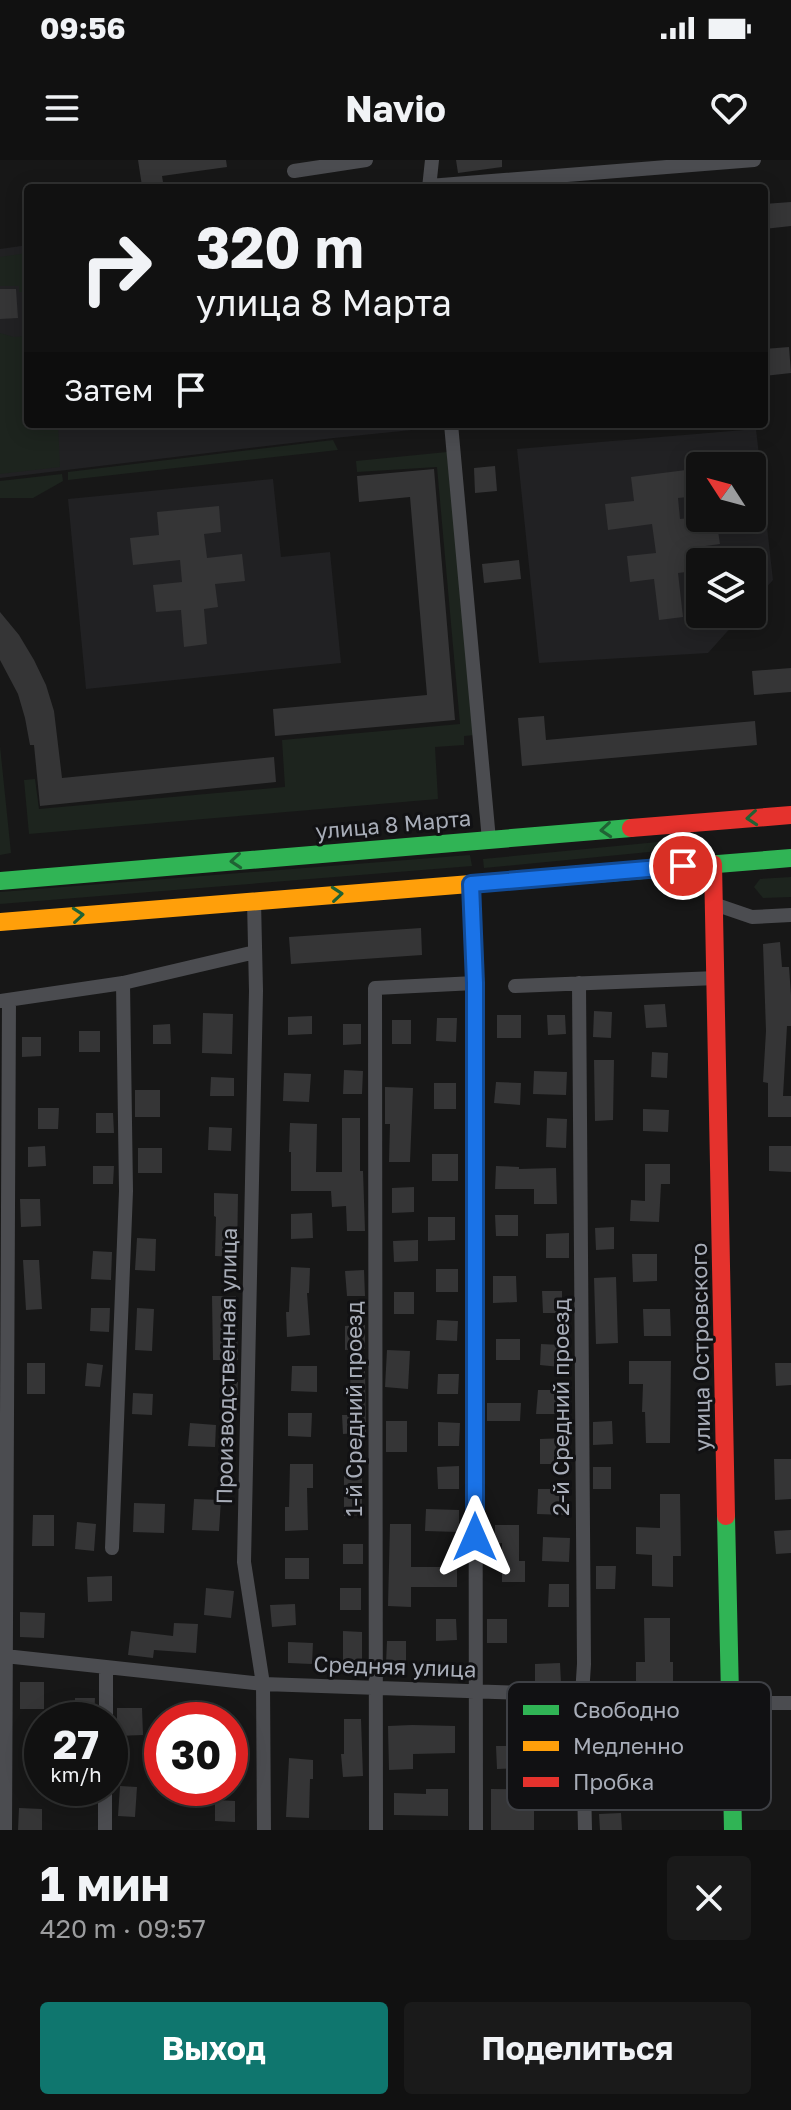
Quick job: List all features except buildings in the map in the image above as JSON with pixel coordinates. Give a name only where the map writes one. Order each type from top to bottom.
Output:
[{"type":"main road","name":"улица 8 Марта","points":[[0,922],[471,884],[713,843],[791,815]]},
{"type":"main road","name":"улица 8 Марта","points":[[0,881],[489,840],[713,843],[791,858]]},
{"type":"main road","name":"улица Островского","points":[[713,843],[730,1682]]},
{"type":"main road","name":"улица Островского","points":[[733,1810],[733,1830]]},
{"type":"street","points":[[294,171],[366,160]]},
{"type":"street","points":[[429,184],[432,160]]},
{"type":"street","points":[[465,184],[754,160]]},
{"type":"street","points":[[451,428],[489,840]]},
{"type":"street","points":[[471,884],[475,983],[476,1830]]},
{"type":"street","name":"Производственная улица","points":[[254,901],[244,1562],[263,1684],[264,1830]]},
{"type":"street","points":[[714,904],[752,917],[791,915]]},
{"type":"street","points":[[5,1830],[5,1000],[123,983],[255,952]]},
{"type":"street","points":[[515,986],[717,978]]},
{"type":"street","points":[[112,1548],[126,1191],[123,983]]},
{"type":"street","name":"1-й Средний проезд","points":[[376,1830],[375,988],[475,983]]},
{"type":"street","name":"2-й Средний проезд","points":[[579,983],[583,1682]]},
{"type":"street","name":"Средняя улица","points":[[3,1659],[263,1684],[507,1691]]},
{"type":"street","points":[[106,1667],[106,1702]]},
{"type":"street","points":[[105,1806],[105,1830]]},
{"type":"street","name":"2-й Средний проезд","points":[[585,1810],[585,1830]]},
{"type":"shaded area","points":[[24,246],[24,428],[431,428],[0,478],[0,249]]},
{"type":"shaded area","points":[[24,254],[24,292],[19,292],[19,286],[0,286],[0,257]]},
{"type":"shaded area","points":[[0,333],[24,336],[24,428],[58,428],[60,467],[0,474]]},
{"type":"shaded area","points":[[756,429],[759,452],[686,452],[686,532],[766,532],[766,518],[773,580],[766,588],[766,548],[686,548],[686,628],[730,628],[708,653],[539,663],[517,449]]},
{"type":"shaded area","points":[[333,440],[338,450],[68,480],[68,472]]},
{"type":"shaded area","points":[[447,452],[475,735],[464,736],[464,745],[435,747],[438,799],[29,834],[24,780],[35,779],[39,809],[285,787],[282,740],[460,724],[437,467],[357,472],[356,461]]},
{"type":"shaded area","points":[[62,474],[63,481],[33,498],[0,498],[0,481]]},
{"type":"shaded area","points":[[273,479],[281,557],[330,552],[341,663],[86,689],[68,499]]},
{"type":"shaded area","points":[[0,746],[11,853],[0,855]]},
{"type":"shaded area","points":[[689,839],[690,848],[484,868],[483,859]]},
{"type":"shaded area","points":[[470,855],[472,866],[0,904],[0,892]]},
{"type":"shaded area","points":[[791,877],[791,897],[763,898],[754,887],[760,879]]},
{"type":"traffic: fast","points":[[0,881],[631,828]]},
{"type":"traffic: fast","points":[[520,880],[791,858]]},
{"type":"traffic: fast","points":[[726,1516],[730,1682]]},
{"type":"traffic: fast","points":[[733,1810],[733,1830]]},
{"type":"traffic: slow","points":[[0,922],[520,880]]},
{"type":"traffic: jam","points":[[631,828],[791,815]]},
{"type":"traffic: jam","points":[[713,864],[726,1516]]},
{"type":"route","points":[[475,1537],[475,983],[471,884],[683,866]]}]
